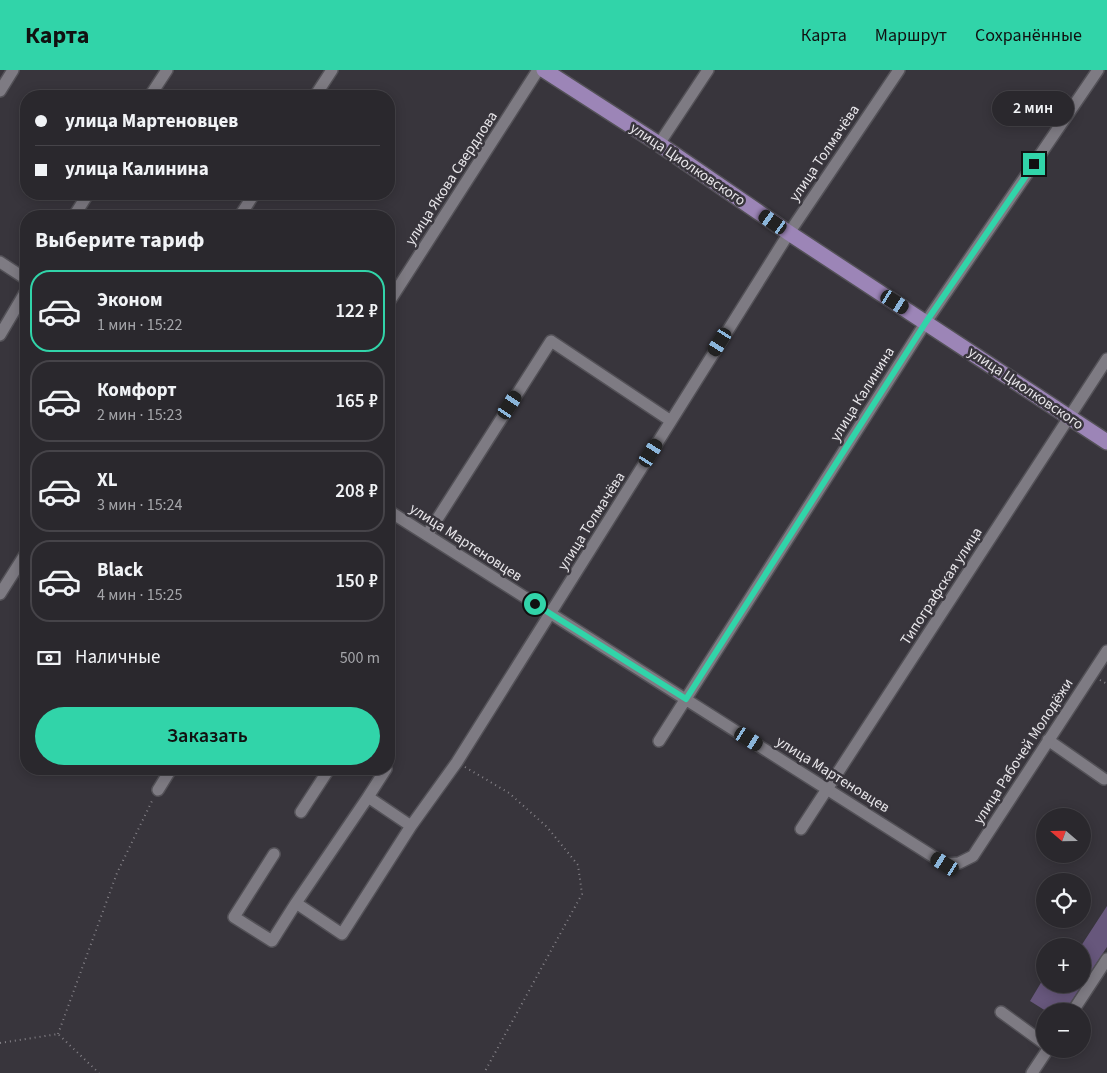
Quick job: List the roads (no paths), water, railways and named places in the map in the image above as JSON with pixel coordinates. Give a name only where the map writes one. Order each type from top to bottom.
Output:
[{"type":"main road","name":"улица Циолковского","points":[[544,70],[659,144],[789,233],[1107,442]]},
{"type":"street","points":[[0,91],[13,70]]},
{"type":"street","points":[[154,90],[167,70]]},
{"type":"street","points":[[319,90],[332,70]]},
{"type":"street","name":"улица Якова Свердлова","points":[[395,293],[538,70]]},
{"type":"street","points":[[659,144],[708,70]]},
{"type":"street","name":"улица Толмачёва","points":[[296,903],[342,934],[411,826],[457,762],[789,233],[899,70]]},
{"type":"street","name":"улица Калинина","points":[[659,741],[926,322],[1098,70]]},
{"type":"street","points":[[0,262],[20,275]]},
{"type":"street","points":[[0,335],[20,301]]},
{"type":"street","points":[[427,535],[552,341],[671,421]]},
{"type":"street","name":"Типографская улица","points":[[801,829],[1107,360]]},
{"type":"street","name":"улица Мартеновцев","points":[[395,515],[945,864],[959,863]]},
{"type":"street","points":[[0,594],[20,562]]},
{"type":"street","name":"улица Рабочей Молодёжи","points":[[959,863],[972,856],[1048,740],[1105,658]]},
{"type":"street","points":[[1048,740],[1104,779]]},
{"type":"street","points":[[158,790],[167,775]]},
{"type":"street","points":[[301,812],[325,775]]},
{"type":"street","points":[[274,854],[234,916],[272,941],[382,775]]},
{"type":"street","points":[[368,797],[411,826]]},
{"type":"street","points":[[1078,1003],[1107,959]]},
{"type":"street","points":[[1001,1012],[1036,1037]]},
{"type":"street","points":[[1032,1073],[1042,1058]]}]
